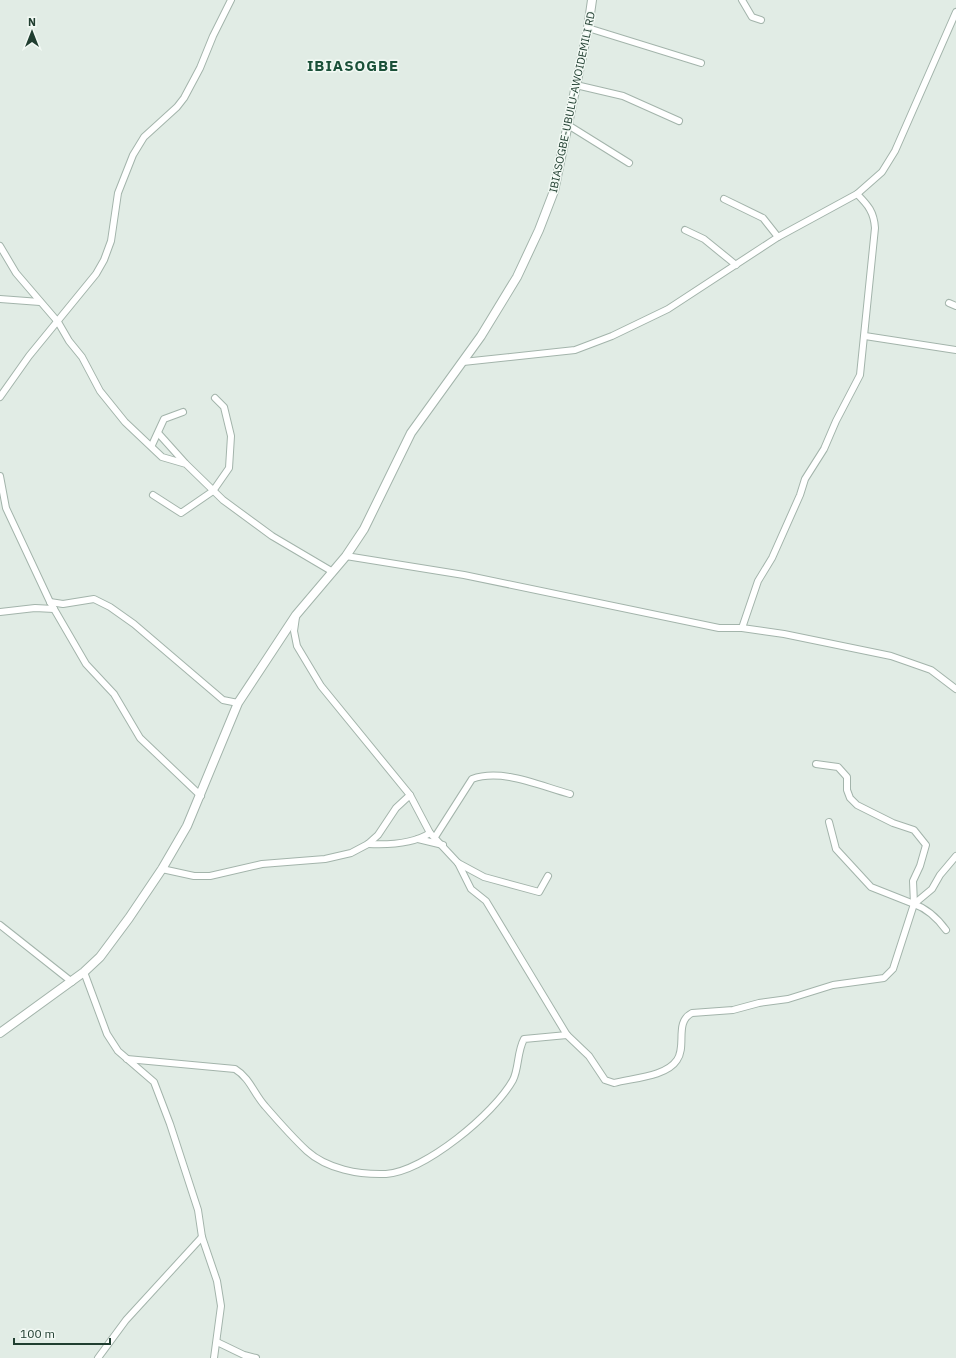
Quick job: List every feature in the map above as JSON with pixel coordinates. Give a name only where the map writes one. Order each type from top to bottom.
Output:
[{"type":"street","points":[[0,397],[29,356],[96,274],[104,260],[111,241],[118,193],[137,147],[144,137],[177,107],[184,98],[200,68],[213,36],[231,0]]},
{"type":"street","name":"IBIASOGBE-UBULU-AWOIDEMILI RD","points":[[0,1033],[72,982],[100,957],[162,869],[187,826],[238,704],[296,615],[346,556],[364,529],[411,433],[481,336],[517,277],[539,230],[554,191],[588,28],[592,0]]},
{"type":"street","points":[[742,0],[752,17],[761,20]]},
{"type":"street","points":[[463,362],[575,350],[612,336],[668,309],[778,237],[857,194],[882,172],[895,151],[956,12]]},
{"type":"street","points":[[588,28],[701,63]]},
{"type":"street","points":[[576,85],[623,96],[679,121]]},
{"type":"street","points":[[568,125],[629,162]]},
{"type":"street","points":[[742,628],[758,580],[772,558],[800,495],[805,479],[824,449],[836,421],[860,375],[875,228],[874,216],[869,206],[857,194]]},
{"type":"street","points":[[724,199],[763,218],[778,237]]},
{"type":"street","points":[[685,230],[704,239],[736,265]]},
{"type":"street","points":[[0,246],[16,273],[58,322],[69,341],[82,357],[100,390],[125,422],[152,445],[162,457],[186,464]]},
{"type":"street","points":[[0,298],[40,302]]},
{"type":"street","points":[[949,303],[956,306]]},
{"type":"street","points":[[865,336],[956,350]]},
{"type":"street","points":[[153,495],[181,513],[213,491],[229,468],[231,436],[224,407],[215,398]]},
{"type":"street","points":[[152,445],[159,434],[164,419],[183,412]]},
{"type":"street","points":[[159,434],[186,464],[223,500],[272,536],[333,572]]},
{"type":"street","points":[[0,476],[6,508],[50,602],[86,664],[114,694],[140,738],[200,796]]},
{"type":"street","points":[[346,556],[464,574],[719,628],[742,628],[784,634],[906,660],[931,670],[955,686]]},
{"type":"street","points":[[50,602],[63,604],[94,599],[110,607],[134,624],[224,700],[238,704]]},
{"type":"street","points":[[0,612],[35,608],[54,609]]},
{"type":"street","points":[[296,615],[294,632],[296,643]]},
{"type":"street","points":[[282,635],[293,639],[325,691],[385,762],[410,795],[433,835],[458,863],[471,888],[489,905],[567,1035],[589,1056],[601,1075],[609,1082],[614,1083],[657,1073],[677,1061],[680,1054],[683,1021],[692,1013],[733,1010],[760,1003],[782,1001],[817,992],[833,985],[886,976],[893,969],[914,904],[913,881],[920,866],[926,845],[914,830],[892,823],[857,805],[850,798],[847,790],[847,777],[838,767],[816,764]]},
{"type":"street","points":[[368,844],[382,845],[433,835],[472,779],[483,775],[514,779],[570,794]]},
{"type":"street","points":[[162,869],[194,876],[210,876],[262,864],[332,857],[351,853],[368,844],[378,835],[396,808],[410,795]]},
{"type":"street","points":[[829,822],[836,849],[871,887],[924,908],[938,919],[946,930]]},
{"type":"street","points":[[418,839],[443,845]]},
{"type":"street","points":[[914,904],[932,889],[940,875],[956,856]]},
{"type":"street","points":[[458,863],[484,877],[539,892],[548,876]]},
{"type":"street","points":[[0,925],[72,982]]},
{"type":"street","points":[[84,972],[107,1034],[118,1051],[154,1082],[170,1124],[198,1210],[202,1237],[217,1281],[221,1306],[214,1358]]},
{"type":"street","points":[[127,1059],[235,1069],[244,1074],[264,1105],[307,1151],[325,1164],[350,1171],[387,1174],[423,1162],[459,1138],[493,1107],[513,1079],[524,1039],[567,1035]]},
{"type":"street","points":[[98,1358],[126,1320],[202,1237]]},
{"type":"street","points":[[217,1342],[244,1355],[256,1358]]},
{"type":"district","name":"IBIASOGBE","points":[[353,66]]}]
